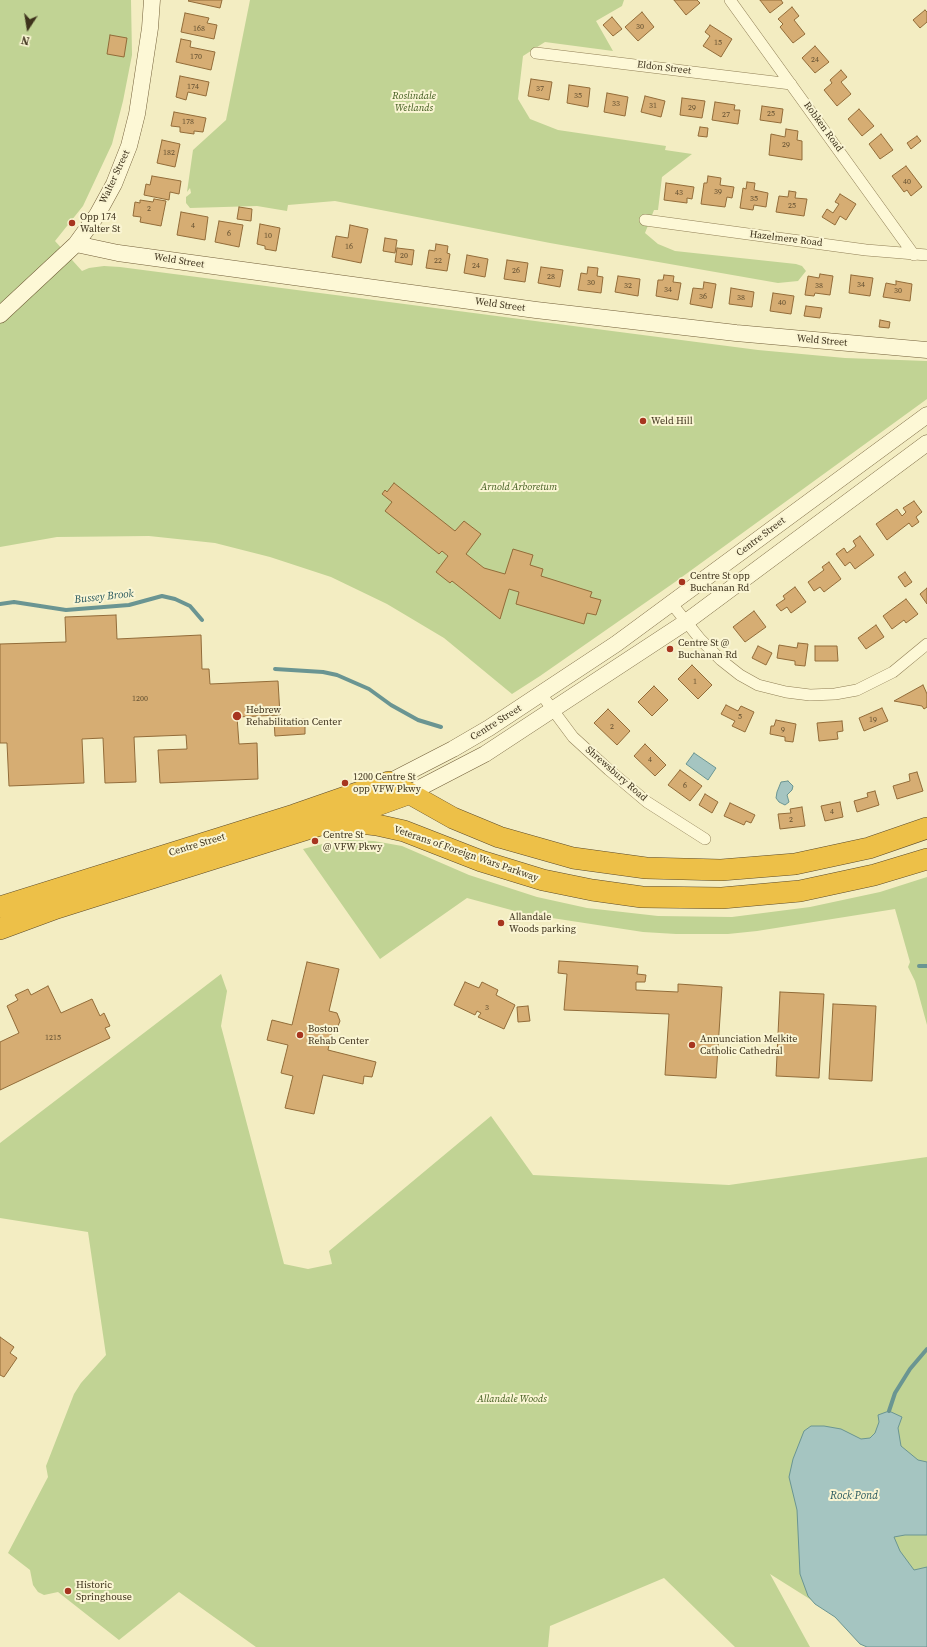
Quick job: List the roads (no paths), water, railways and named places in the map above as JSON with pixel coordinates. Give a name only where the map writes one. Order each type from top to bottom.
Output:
[{"type":"highway","points":[[388,782],[454,818],[524,845],[584,860],[621,866],[671,870],[746,869],[795,864],[868,848],[927,828]]},
{"type":"highway","name":"Centre Street","points":[[0,907],[282,819],[388,782]]},
{"type":"highway","name":"Centre Street","points":[[0,929],[57,908],[336,820],[408,794]]},
{"type":"highway","name":"Veterans of Foreign Wars Parkway","points":[[336,820],[377,825],[404,831],[481,861],[543,880],[592,890],[642,896],[722,898],[794,892],[849,882],[927,858]]},
{"type":"main road","name":"Walter Street","points":[[0,315],[76,244],[97,215],[110,190],[129,146],[143,82],[152,0]]},
{"type":"main road","name":"Weld Street","points":[[76,244],[118,253],[536,310],[736,333],[927,350]]},
{"type":"main road","name":"Centre Street","points":[[388,782],[453,749],[542,694],[616,644],[672,604],[772,527],[927,414]]},
{"type":"main road","name":"Centre Street","points":[[408,794],[485,754],[686,622],[786,546],[927,443]]},
{"type":"main road","points":[[772,527],[786,546]]},
{"type":"street","name":"Robken Road","points":[[730,0],[914,255]]},
{"type":"street","name":"Eldon Street","points":[[536,53],[791,84]]},
{"type":"street","name":"Hazelmere Road","points":[[645,220],[914,255],[927,255]]},
{"type":"street","points":[[672,604],[700,639],[721,660],[740,675],[758,685],[786,692],[810,695],[835,694],[857,690],[893,672],[927,644]]},
{"type":"street","name":"Shrewsbury Road","points":[[542,694],[573,736],[609,770],[647,802],[705,839]]},
{"type":"water","points":[[694,753],[716,768],[708,780],[686,764]]},
{"type":"water","points":[[788,781],[793,786],[792,790],[787,795],[789,802],[785,805],[779,802],[776,798],[781,782]]},
{"type":"water","name":"Rock Pond","points":[[889,1411],[902,1417],[898,1428],[901,1446],[918,1460],[927,1462],[927,1535],[905,1535],[894,1537],[900,1551],[914,1570],[927,1567],[927,1647],[867,1647],[860,1644],[835,1617],[815,1604],[808,1596],[800,1574],[797,1510],[789,1477],[793,1459],[804,1431],[811,1426],[824,1426],[841,1429],[861,1439],[870,1438],[875,1433],[879,1422],[878,1415]]},
{"type":"waterway","name":"Bussey Brook","points":[[0,604],[14,602],[66,610],[129,605],[162,596],[175,599],[190,606],[202,620]]},
{"type":"waterway","name":"Bussey Brook","points":[[275,669],[323,672],[337,675],[369,689],[391,705],[418,720],[441,727]]},
{"type":"waterway","points":[[919,966],[927,966]]},
{"type":"waterway","name":"Bussey Brook","points":[[889,1411],[895,1393],[910,1369],[927,1349]]},
{"type":"place","name":"Opp 174 Walter St","points":[[72,223]]},
{"type":"place","name":"Weld Hill","points":[[643,421]]},
{"type":"place","name":"Centre St opp Buchanan Rd","points":[[682,582]]},
{"type":"place","name":"Centre St @ Buchanan Rd","points":[[670,649]]},
{"type":"place","name":"Hebrew Rehabilitation Center","points":[[237,716]]},
{"type":"place","name":"1200 Centre St opp VFW Pkwy","points":[[345,783]]},
{"type":"place","name":"Centre St @ VFW Pkwy","points":[[315,841]]},
{"type":"place","name":"Allandale Woods parking","points":[[501,923]]},
{"type":"place","name":"Boston Rehab Center","points":[[300,1035]]},
{"type":"place","name":"Annunciation Melkite Catholic Cathedral","points":[[692,1045]]},
{"type":"place","name":"Historic Springhouse","points":[[68,1591]]},
{"type":"park label","name":"Roslindale Wetlands","points":[[414,102]]},
{"type":"park label","name":"Arnold Arboretum","points":[[519,487]]},
{"type":"park label","name":"Allandale Woods","points":[[512,1399]]}]
